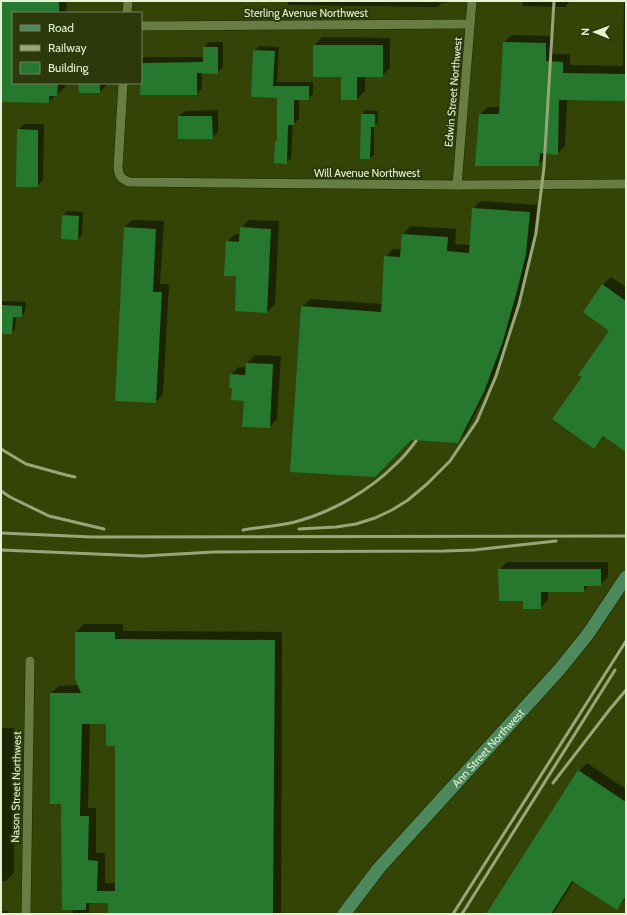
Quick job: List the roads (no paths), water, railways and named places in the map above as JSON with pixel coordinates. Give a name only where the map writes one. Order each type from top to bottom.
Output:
[{"type":"main road","name":"Ann Street Northwest","points":[[344,914],[379,868],[558,670],[588,634],[626,577]]},
{"type":"street","points":[[127,12],[128,1]]},
{"type":"street","name":"Edwin Street Northwest","points":[[457,186],[472,1]]},
{"type":"street","name":"Sterling Avenue Northwest","points":[[142,26],[470,24]]},
{"type":"street","name":"Will Avenue Northwest","points":[[123,84],[118,168],[119,174],[123,180],[129,182],[457,186],[626,184]]},
{"type":"street","name":"Nason Street Northwest","points":[[26,914],[30,661]]},
{"type":"railway","points":[[299,529],[336,527],[356,524],[375,518],[392,510],[408,500],[427,484],[450,461],[477,421],[496,376],[519,304],[536,233],[544,167],[554,1]]},
{"type":"railway","points":[[243,530],[282,525],[323,513],[362,492],[374,483],[402,459],[416,441]]},
{"type":"railway","points":[[1,449],[26,464],[75,477]]},
{"type":"railway","points":[[1,491],[49,516],[104,529]]},
{"type":"railway","points":[[1,533],[92,537],[626,536]]},
{"type":"railway","points":[[1,550],[143,556],[214,552],[474,550],[556,541]]},
{"type":"railway","points":[[453,914],[626,641]]},
{"type":"railway","points":[[462,914],[615,670]]},
{"type":"railway","points":[[553,783],[626,690]]}]
